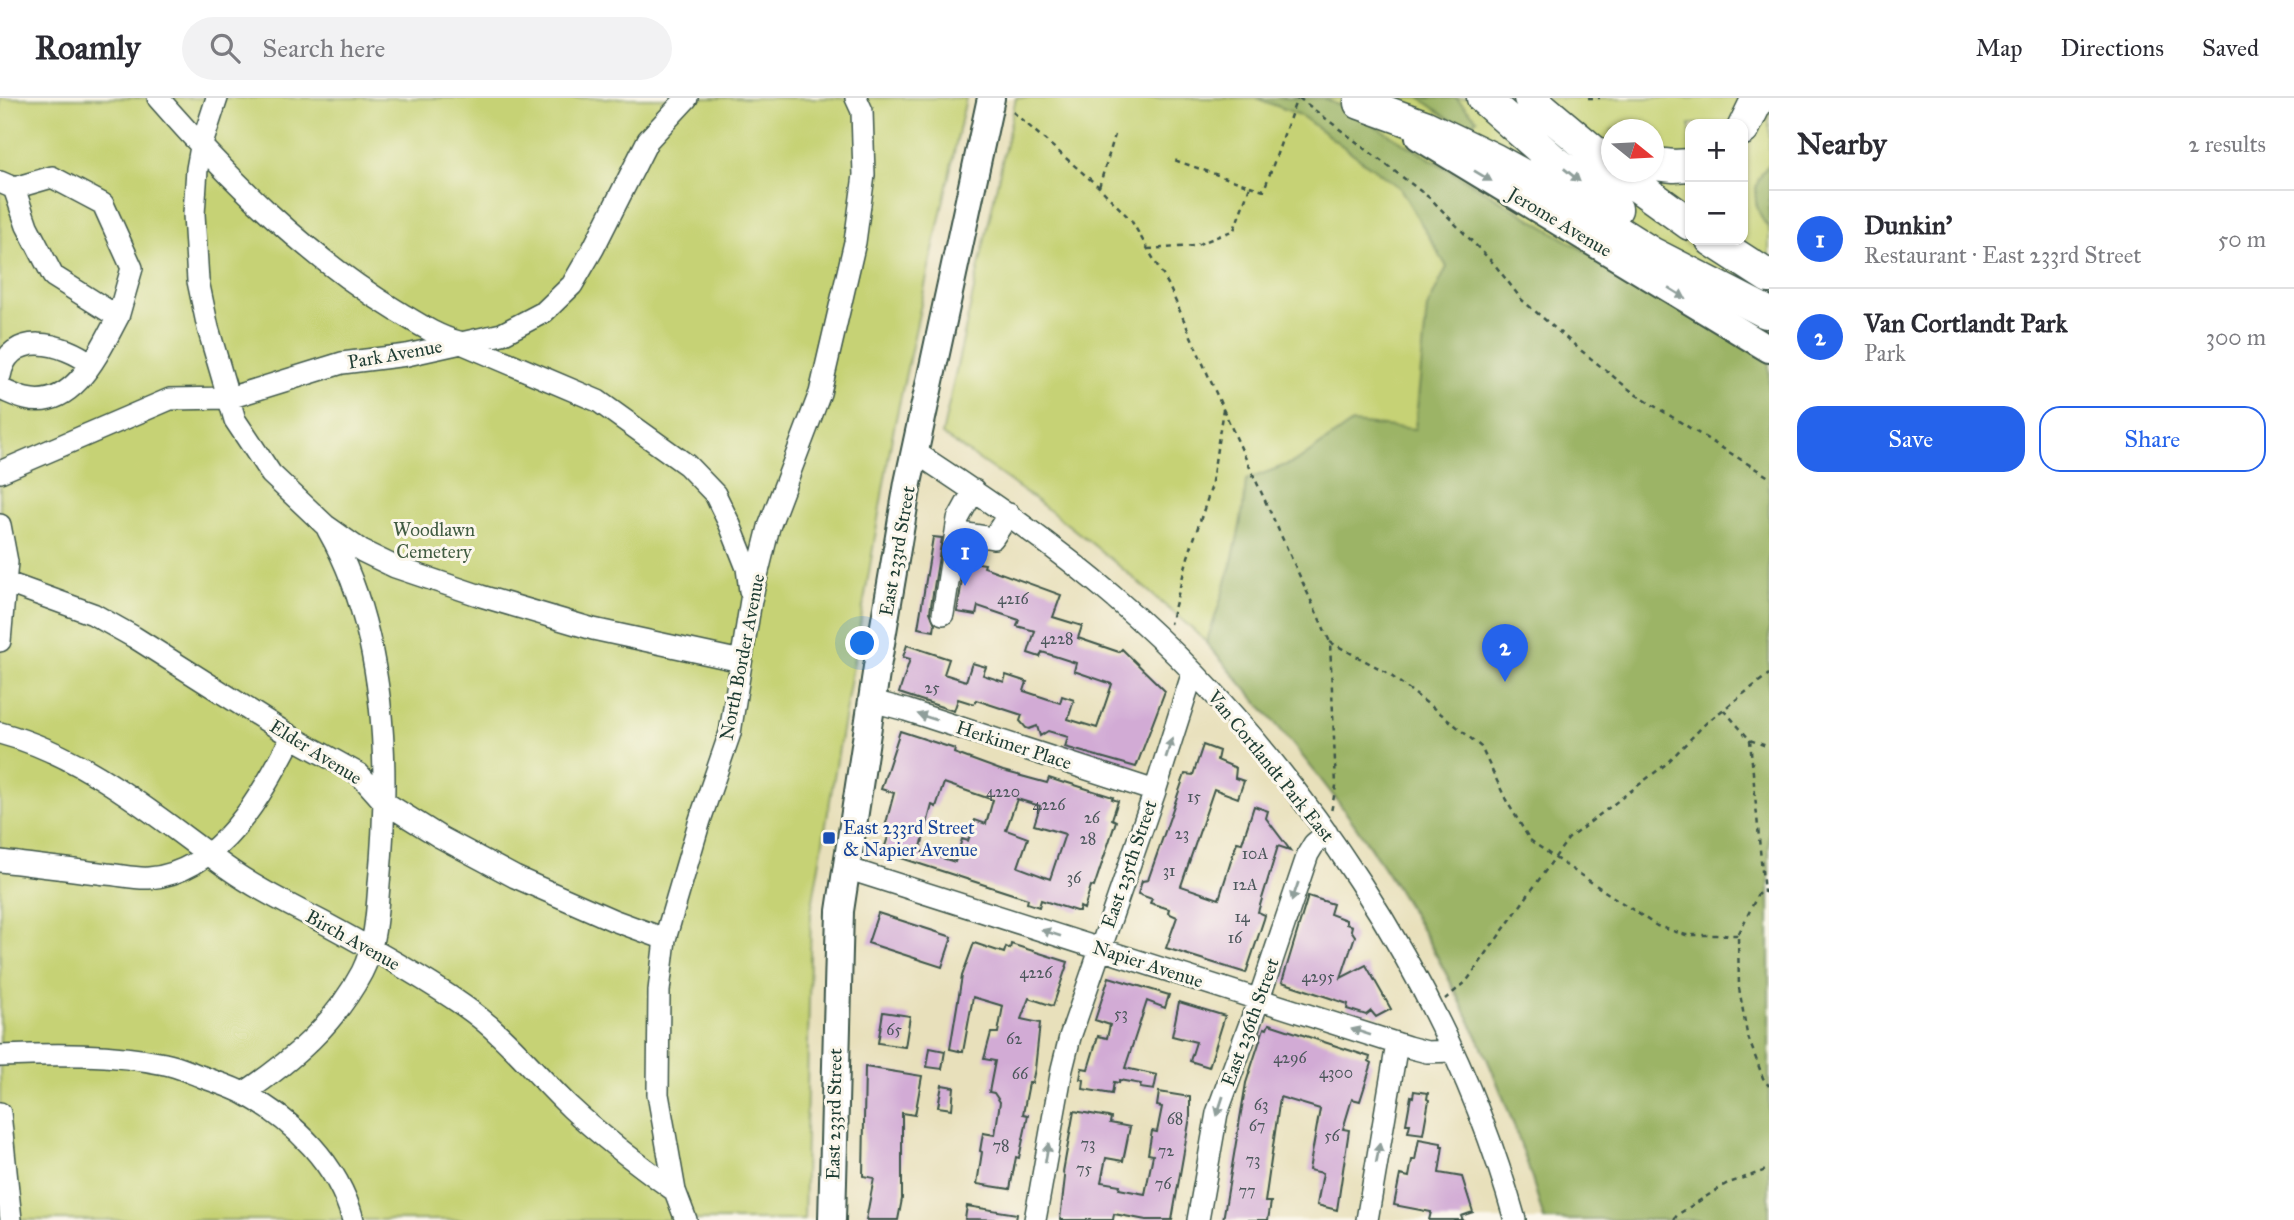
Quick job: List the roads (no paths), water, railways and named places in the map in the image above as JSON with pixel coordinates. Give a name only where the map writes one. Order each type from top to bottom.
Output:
[{"type":"highway","points":[[1483,98],[1553,160],[1635,224],[1767,313]]},
{"type":"highway","points":[[1530,98],[1601,158]]},
{"type":"highway","points":[[1543,98],[1601,137]]},
{"type":"highway","points":[[1748,119],[1758,98]]},
{"type":"highway","points":[[1355,101],[1424,126],[1494,160],[1558,194],[1651,253],[1767,313]]},
{"type":"highway","points":[[1664,165],[1685,165]]},
{"type":"highway","points":[[1632,182],[1685,220]]},
{"type":"highway","points":[[1720,245],[1769,277]]},
{"type":"main road","name":"Jerome Avenue","points":[[1355,101],[1769,349]]},
{"type":"main road","name":"East 233rd Street","points":[[832,1220],[838,940],[846,868],[897,544],[915,452],[1002,105]]},
{"type":"street","points":[[158,98],[201,147],[263,206],[327,262],[388,306],[440,337],[459,342],[598,401],[687,465],[715,494],[730,525],[747,568],[751,600]]},
{"type":"street","points":[[217,98],[201,147],[194,214],[198,281],[208,328],[235,420],[271,474],[325,525],[362,551],[395,567],[593,629],[741,661]]},
{"type":"street","name":"Park Avenue","points":[[0,472],[170,399],[229,398],[342,363],[407,355],[502,334],[544,312],[572,285],[648,141],[687,98]]},
{"type":"street","name":"North Border Avenue","points":[[686,1220],[675,1191],[658,1094],[659,991],[665,939],[700,820],[730,733],[751,600],[769,527],[821,393],[855,242],[864,175],[862,111],[856,98]]},
{"type":"street","points":[[0,388],[27,400],[46,399],[63,394],[77,382],[91,364],[118,317],[132,268],[103,204],[52,177],[7,185],[53,276],[118,317]]},
{"type":"street","points":[[0,376],[2,365],[9,355],[22,347],[41,343],[77,353],[91,364]]},
{"type":"street","name":"Van Cortlandt Park East","points":[[915,452],[1009,514],[1093,580],[1193,672],[1279,769],[1327,833],[1383,920],[1432,1010],[1479,1115],[1515,1220]]},
{"type":"street","points":[[943,614],[958,519],[974,490]]},
{"type":"street","points":[[956,531],[993,538],[1009,514]]},
{"type":"street","points":[[0,525],[7,562],[0,641]]},
{"type":"street","points":[[244,1093],[308,1045],[338,1011],[363,970],[370,948],[381,872],[384,802],[382,730],[376,675],[368,636],[340,550],[325,525]]},
{"type":"street","name":"Elder Avenue","points":[[5,582],[93,614],[134,637],[292,737],[359,774],[384,802],[440,837],[515,877],[613,920],[665,939]]},
{"type":"street","name":"East 235th Street","points":[[1035,1220],[1066,1054],[1193,672]]},
{"type":"street","name":"Herkimer Place","points":[[872,701],[1155,791]]},
{"type":"street","name":"Birch Avenue","points":[[0,733],[57,755],[107,781],[148,808],[228,869],[370,948],[463,1005],[496,1029],[570,1107],[622,1152],[675,1191]]},
{"type":"street","points":[[0,861],[148,878],[179,872],[225,839],[247,814],[270,780],[292,737]]},
{"type":"street","name":"East 236th Street","points":[[1198,1220],[1217,1113],[1308,854],[1314,844],[1327,833]]},
{"type":"street","name":"Napier Avenue","points":[[846,868],[1397,1044],[1427,1052],[1451,1051]]},
{"type":"street","points":[[1367,1220],[1397,1044]]},
{"type":"street","points":[[0,1055],[67,1054],[167,1064],[244,1093],[313,1146],[332,1171],[353,1220]]},
{"type":"street","points":[[0,1113],[11,1220]]},
{"type":"place","name":"Dunkin'","points":[[965,586]]},
{"type":"place","name":"Van Cortlandt Park","points":[[1505,682]]},
{"type":"place","name":"East 233rd Street & Napier Avenue","points":[[829,838]]},
{"type":"park label","name":"Woodlawn Cemetery","points":[[434,540]]}]
